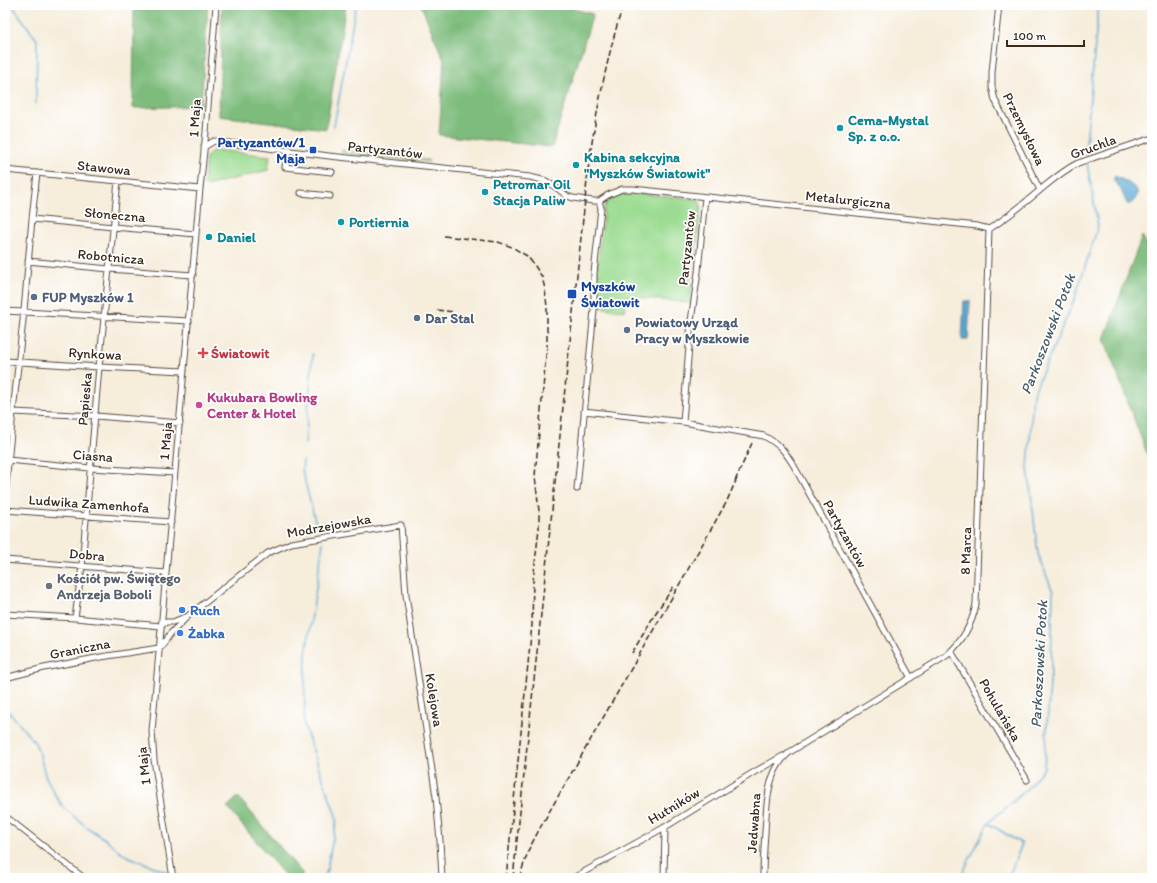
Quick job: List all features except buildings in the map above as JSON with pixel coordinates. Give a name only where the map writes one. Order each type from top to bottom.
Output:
[{"type":"street","name":"1 Maja","points":[[173,878],[154,760],[152,731],[216,5]]},
{"type":"street","name":"Przemysłowa","points":[[999,5],[991,81],[993,94],[1002,116],[1040,190]]},
{"type":"street","name":"Gruchla","points":[[989,229],[1007,218],[1040,190],[1066,170],[1078,163],[1152,138]]},
{"type":"street","name":"Partyzantów","points":[[204,147],[214,142],[530,178],[546,181],[567,196],[593,201],[599,201],[622,189],[705,197],[698,272],[691,321],[683,422],[764,436],[786,452],[911,678]]},
{"type":"street","points":[[288,151],[285,167],[332,172]]},
{"type":"street","name":"Stawowa","points":[[5,170],[200,190]]},
{"type":"street","points":[[5,495],[37,174]]},
{"type":"street","name":"Papieska","points":[[75,618],[82,566],[99,367],[118,181]]},
{"type":"street","points":[[301,193],[330,196]]},
{"type":"street","name":"Metalurgiczna","points":[[705,197],[977,226],[989,229]]},
{"type":"street","points":[[577,490],[594,310],[594,274],[601,208],[599,201]]},
{"type":"street","name":"Słoneczna","points":[[32,219],[196,234]]},
{"type":"street","name":"8 Marca","points":[[775,771],[780,762],[788,754],[939,661],[961,640],[968,629],[976,604],[989,229]]},
{"type":"street","name":"Robotnicza","points":[[28,261],[193,275]]},
{"type":"street","points":[[5,311],[189,321]]},
{"type":"street","name":"Rynkowa","points":[[5,361],[184,371]]},
{"type":"street","points":[[584,411],[683,422]]},
{"type":"street","points":[[13,412],[96,416],[180,423]]},
{"type":"street","name":"Ciasna","points":[[8,460],[90,468],[175,473]]},
{"type":"street","name":"Ludwika Zamenhofa","points":[[5,510],[171,522]]},
{"type":"street","name":"Modrzejowska","points":[[159,648],[188,616],[268,553],[279,547],[297,542],[401,525]]},
{"type":"street","name":"Kolejowa","points":[[401,525],[406,595],[436,797],[442,878]]},
{"type":"street","name":"Dobra","points":[[5,560],[166,573]]},
{"type":"street","points":[[5,614],[75,618],[161,626],[166,630],[173,631]]},
{"type":"street","name":"Modrzejowska","points":[[161,626],[166,622],[173,622],[188,616]]},
{"type":"street","name":"Graniczna","points":[[5,678],[44,668],[159,648]]},
{"type":"street","name":"Pohulańska","points":[[951,651],[1027,780]]},
{"type":"street","name":"Hutników","points":[[573,878],[665,827],[756,771],[788,754]]},
{"type":"street","name":"Jedwabna","points":[[763,878],[768,792],[775,771]]},
{"type":"street","points":[[5,816],[84,878]]},
{"type":"street","points":[[664,878],[665,827]]},
{"type":"green space","points":[[134,5],[208,5],[201,106],[133,108]]},
{"type":"green space","points":[[222,5],[346,5],[326,129],[219,116]]},
{"type":"green space","points":[[421,5],[559,5],[593,14],[552,147],[439,135],[444,61]]},
{"type":"green space","points":[[214,150],[270,156],[268,170],[206,186],[204,184],[206,157]]},
{"type":"green space","points":[[342,150],[428,160],[429,162],[342,153]]},
{"type":"green space","points":[[632,193],[696,199],[699,201],[701,205],[695,261],[691,264],[691,269],[689,269],[688,274],[690,275],[692,284],[690,303],[626,296],[624,311],[597,307],[597,273],[604,209],[606,203],[619,195]]},
{"type":"green space","points":[[1142,236],[1152,251],[1152,467],[1104,339]]},
{"type":"green space","points":[[238,797],[303,874],[299,878],[287,878],[227,807]]},
{"type":"water","points":[[1115,176],[1129,183],[1137,191],[1138,194],[1131,204],[1127,204],[1120,188],[1114,181]]},
{"type":"water","points":[[964,301],[970,301],[968,340],[962,340]]},
{"type":"waterway","points":[[12,5],[37,40],[36,105]]},
{"type":"waterway","points":[[334,126],[356,5]]},
{"type":"waterway","name":"Parkoszowski Potok","points":[[1085,155],[1097,22],[1097,5]]},
{"type":"waterway","name":"Parkoszowski Potok","points":[[960,878],[988,823],[1024,792],[1044,768],[1051,668],[1053,592],[1038,554],[1028,468],[1033,394],[1075,298],[1098,226],[1087,163]]},
{"type":"waterway","points":[[305,444],[313,354]]},
{"type":"waterway","points":[[303,461],[302,470],[317,528]]},
{"type":"waterway","points":[[323,543],[306,654],[304,725],[337,819],[325,878]]},
{"type":"waterway","points":[[5,709],[35,743],[45,775],[55,795],[64,808],[88,828],[127,856],[167,872]]},
{"type":"waterway","name":"Parkoszowski Potok","points":[[988,823],[1022,844],[1008,878]]},
{"type":"railway","points":[[513,878],[589,162],[603,83],[623,5]]},
{"type":"railway","points":[[444,236],[498,242],[512,247],[527,256],[542,277],[547,307],[547,345],[535,476],[539,511],[539,528],[533,581],[532,625],[506,878]]},
{"type":"railway","points":[[437,310],[453,312]]},
{"type":"railway","points":[[735,481],[752,443]]},
{"type":"railway","points":[[519,878],[529,849],[540,828],[726,503],[738,476]]},
{"type":"railway","points":[[632,653],[655,614],[674,586]]},
{"type":"place","name":"Cema-Mystal Sp. z o.o.","points":[[840,128]]},
{"type":"place","name":"Partyzantów/1 Maja","points":[[313,150]]},
{"type":"place","name":"Kabina sekcyjna \"Myszków Światowit\"","points":[[576,165]]},
{"type":"place","name":"Petromar Oil Stacja Paliw","points":[[485,192]]},
{"type":"place","name":"Portiernia","points":[[341,222]]},
{"type":"place","name":"Daniel","points":[[209,237]]},
{"type":"place","name":"Myszków Światowit","points":[[572,294]]},
{"type":"place","name":"FUP Myszków 1","points":[[34,297]]},
{"type":"place","name":"Dar Stal","points":[[417,318]]},
{"type":"place","name":"Powiatowy Urząd Pracy w Myszkowie","points":[[627,330]]},
{"type":"place","name":"Światowit","points":[[203,353]]},
{"type":"place","name":"Kukubara Bowling Center & Hotel","points":[[199,405]]},
{"type":"place","name":"Kościół pw. Świętego Andrzeja Boboli","points":[[49,586]]},
{"type":"place","name":"Ruch","points":[[182,610]]},
{"type":"place","name":"Żabka","points":[[180,633]]}]
